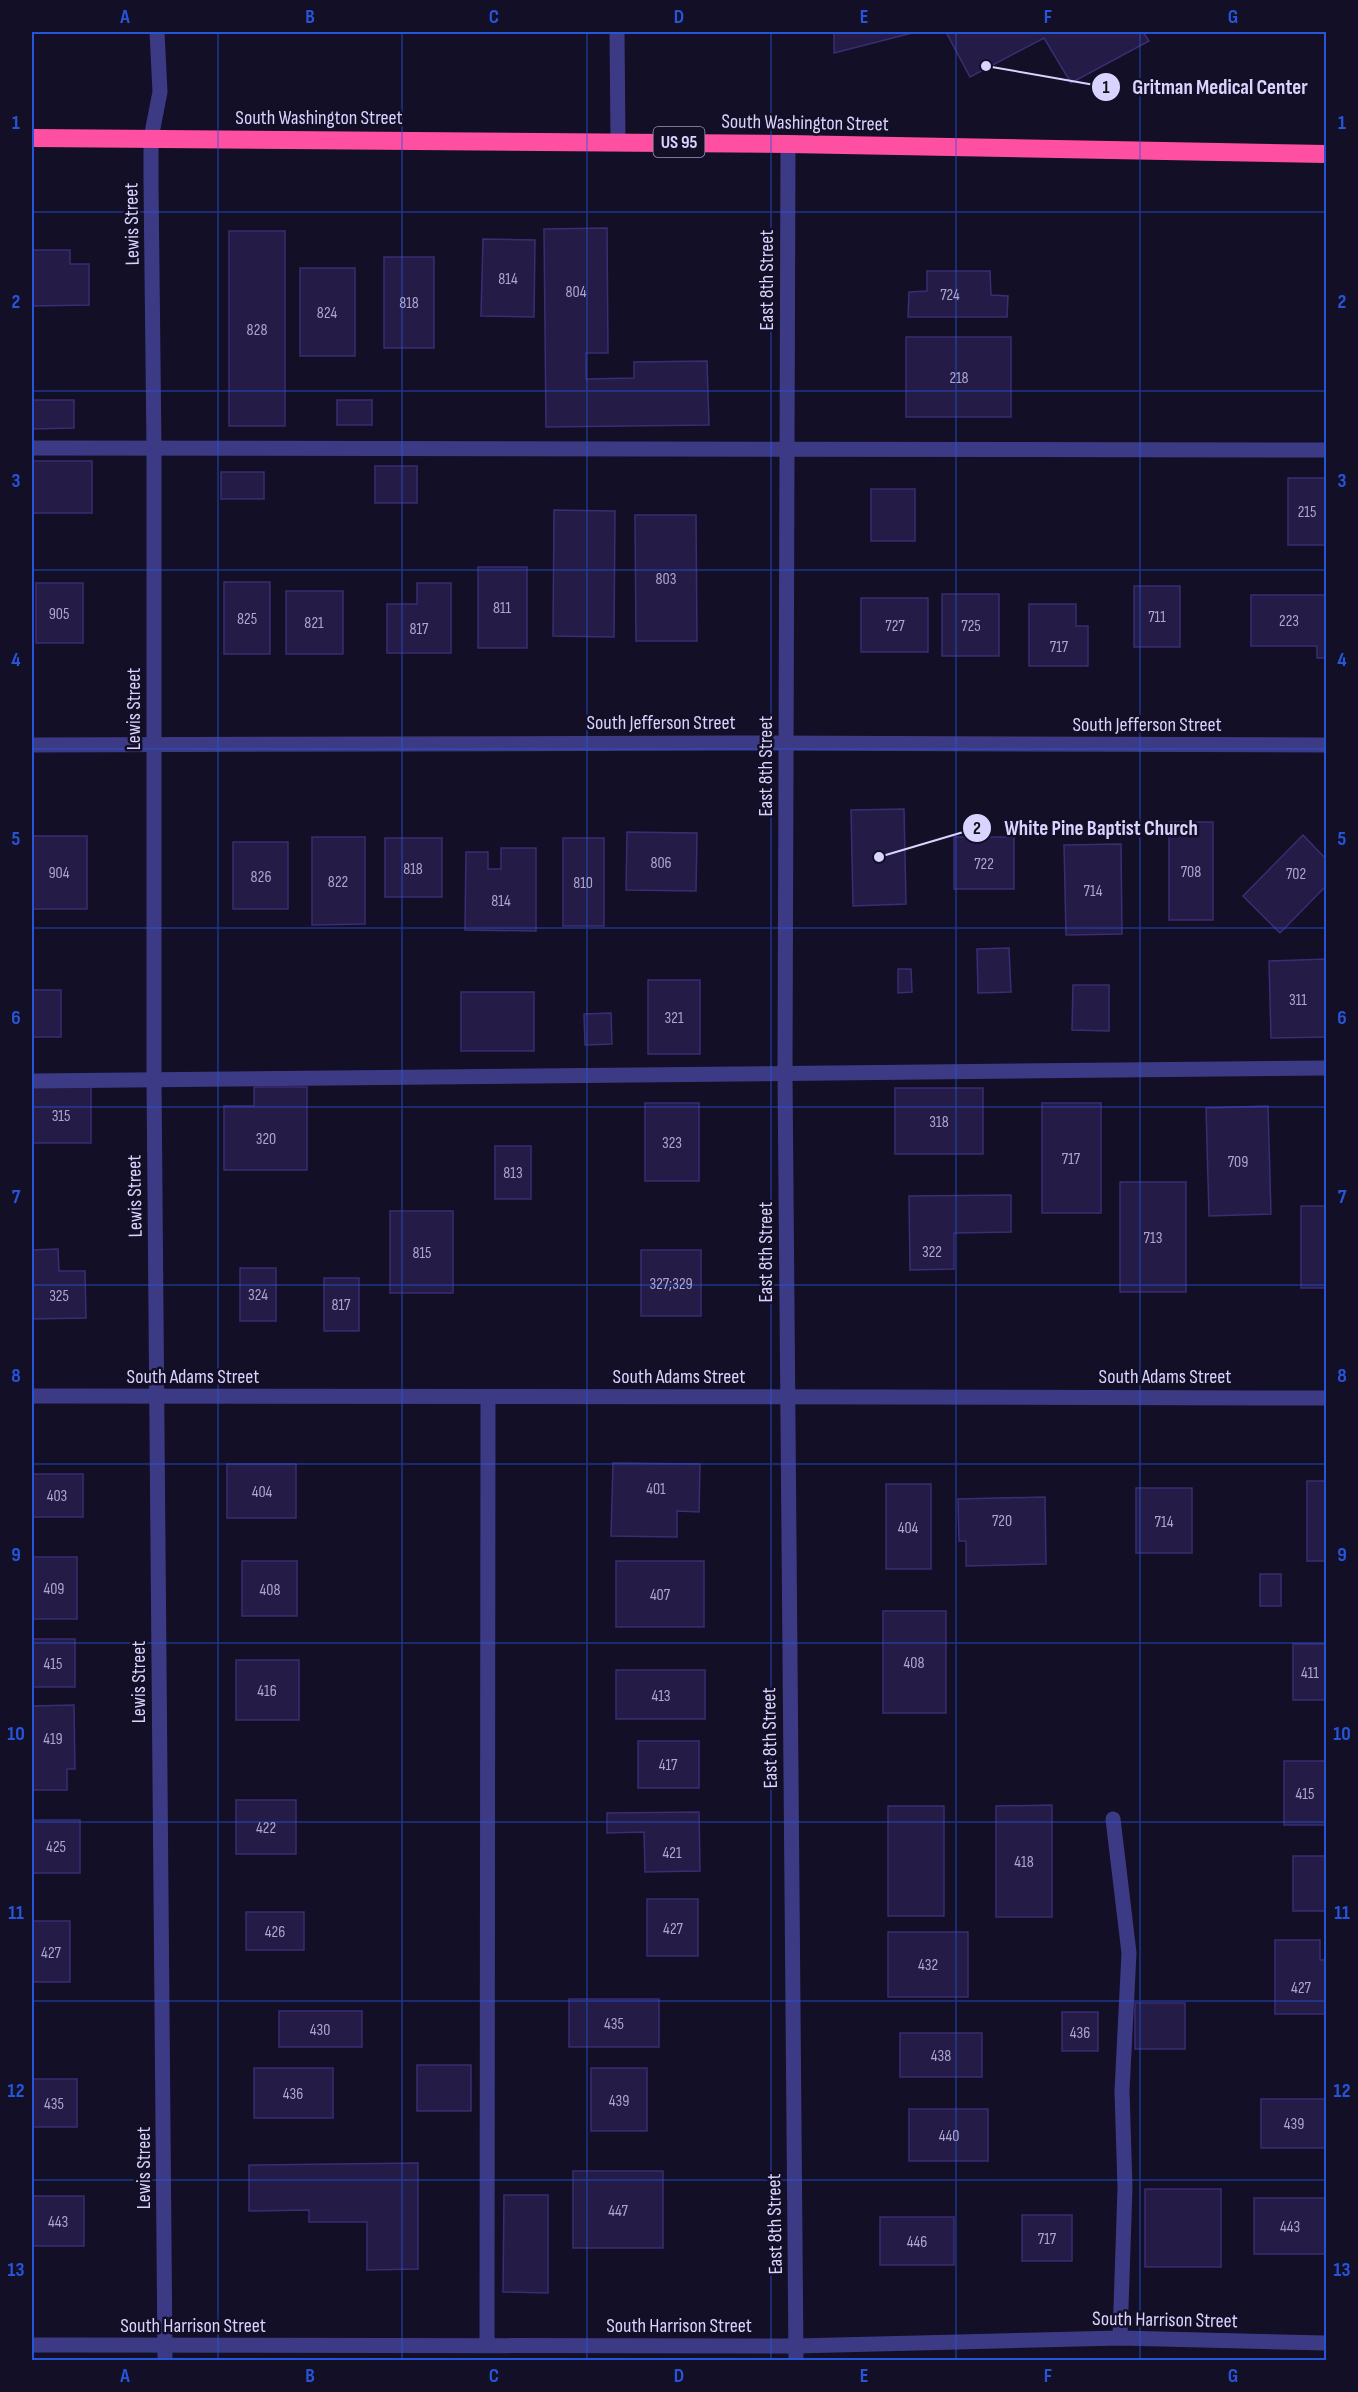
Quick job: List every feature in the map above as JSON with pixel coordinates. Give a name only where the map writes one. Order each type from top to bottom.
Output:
[{"type":"highway","name":"South Washington Street","points":[[32,138],[789,144],[1326,154]]},
{"type":"street","name":"Lewis Street","points":[[157,32],[160,92],[151,138],[154,448],[154,1081],[165,2353]]},
{"type":"street","points":[[617,32],[618,142]]},
{"type":"street","name":"East 8th Street","points":[[789,144],[785,1073],[796,2353]]},
{"type":"street","points":[[32,448],[1326,450]]},
{"type":"street","name":"South Jefferson Street","points":[[32,745],[1326,745]]},
{"type":"street","points":[[32,1081],[1326,1068]]},
{"type":"street","name":"South Adams Street","points":[[32,1396],[1326,1398]]},
{"type":"street","points":[[487,2345],[488,1398]]},
{"type":"street","points":[[1113,1819],[1129,1953],[1122,2091],[1125,2188],[1120,2338]]},
{"type":"street","name":"South Harrison Street","points":[[32,2345],[165,2353],[487,2345],[796,2353],[1120,2338],[1326,2343]]},
{"type":"building","points":[[834,32],[916,32],[834,53]]},
{"type":"building","points":[[946,32],[1143,32],[1149,41],[1071,83],[1044,38],[970,77]]},
{"type":"building","points":[[607,228],[608,353],[586,353],[586,379],[634,378],[634,362],[707,361],[709,425],[546,427],[544,229]]},
{"type":"building","points":[[229,231],[285,231],[285,426],[229,426]]},
{"type":"building","points":[[483,239],[535,240],[534,317],[481,316]]},
{"type":"building","points":[[32,250],[70,250],[70,264],[89,264],[89,305],[32,306]]},
{"type":"building","points":[[384,257],[434,257],[434,348],[384,348]]},
{"type":"building","points":[[300,268],[355,268],[355,356],[300,356]]},
{"type":"building","points":[[927,271],[990,271],[991,295],[1008,296],[1007,317],[908,317],[909,292],[927,291]]},
{"type":"building","points":[[906,337],[1011,337],[1011,417],[906,417]]},
{"type":"building","points":[[32,400],[74,400],[74,428],[32,429]]},
{"type":"building","points":[[337,400],[372,400],[372,425],[337,425]]},
{"type":"building","points":[[33,461],[92,461],[92,513],[33,513]]},
{"type":"building","points":[[375,466],[417,466],[417,503],[375,503]]},
{"type":"building","points":[[221,472],[264,472],[264,499],[221,499]]},
{"type":"building","points":[[1288,478],[1326,478],[1326,545],[1288,545]]},
{"type":"building","points":[[871,489],[915,489],[915,541],[871,541]]},
{"type":"building","points":[[554,510],[615,511],[614,637],[553,636]]},
{"type":"building","points":[[635,515],[696,515],[697,641],[636,641]]},
{"type":"building","points":[[478,567],[527,567],[527,648],[478,648]]},
{"type":"building","points":[[224,582],[270,582],[270,654],[224,654]]},
{"type":"building","points":[[36,583],[83,583],[83,643],[36,643]]},
{"type":"building","points":[[417,583],[451,583],[451,653],[387,653],[387,604],[417,604]]},
{"type":"building","points":[[1134,586],[1180,586],[1180,647],[1134,647]]},
{"type":"building","points":[[286,591],[343,591],[343,654],[286,654]]},
{"type":"building","points":[[942,594],[999,594],[999,656],[942,656]]},
{"type":"building","points":[[1251,595],[1326,595],[1326,658],[1317,658],[1317,646],[1251,646]]},
{"type":"building","points":[[861,598],[928,598],[928,652],[861,652]]},
{"type":"building","points":[[1029,604],[1076,604],[1076,626],[1088,626],[1088,666],[1029,666]]},
{"type":"building","points":[[904,809],[906,904],[853,906],[851,810]]},
{"type":"building","points":[[1169,822],[1213,822],[1213,920],[1169,920]]},
{"type":"building","points":[[627,832],[697,833],[696,891],[626,890]]},
{"type":"building","points":[[1303,835],[1326,859],[1326,886],[1280,933],[1243,896]]},
{"type":"building","points":[[32,836],[87,836],[87,909],[32,909]]},
{"type":"building","points":[[312,837],[365,837],[365,924],[312,925]]},
{"type":"building","points":[[954,837],[1014,837],[1014,889],[954,889]]},
{"type":"building","points":[[385,838],[442,838],[442,897],[385,897]]},
{"type":"building","points":[[563,838],[604,838],[604,926],[563,926]]},
{"type":"building","points":[[233,842],[288,842],[288,909],[233,909]]},
{"type":"building","points":[[1121,844],[1122,934],[1066,935],[1064,845]]},
{"type":"building","points":[[501,848],[536,848],[536,931],[465,930],[466,852],[488,852],[488,869],[501,869]]},
{"type":"building","points":[[1009,948],[1011,992],[978,993],[977,949]]},
{"type":"building","points":[[1326,959],[1326,1037],[1271,1038],[1269,961]]},
{"type":"building","points":[[898,969],[911,969],[912,992],[898,993]]},
{"type":"building","points":[[648,980],[700,980],[700,1054],[648,1054]]},
{"type":"building","points":[[1073,985],[1109,985],[1109,1031],[1072,1030]]},
{"type":"building","points":[[32,990],[61,990],[61,1037],[32,1037]]},
{"type":"building","points":[[461,992],[534,992],[534,1051],[461,1051]]},
{"type":"building","points":[[611,1013],[612,1044],[585,1045],[584,1014]]},
{"type":"building","points":[[32,1086],[91,1086],[91,1143],[32,1143]]},
{"type":"building","points":[[254,1087],[307,1087],[307,1170],[224,1170],[224,1106],[254,1106]]},
{"type":"building","points":[[895,1088],[983,1088],[983,1154],[895,1154]]},
{"type":"building","points":[[645,1103],[699,1103],[699,1181],[645,1181]]},
{"type":"building","points":[[1042,1103],[1101,1103],[1101,1213],[1042,1213]]},
{"type":"building","points":[[1268,1106],[1271,1214],[1209,1216],[1206,1108]]},
{"type":"building","points":[[495,1146],[531,1146],[531,1199],[495,1199]]},
{"type":"building","points":[[1120,1182],[1186,1182],[1186,1292],[1120,1292]]},
{"type":"building","points":[[1011,1195],[1011,1232],[954,1233],[954,1269],[910,1270],[909,1196]]},
{"type":"building","points":[[1301,1206],[1326,1206],[1326,1288],[1301,1288]]},
{"type":"building","points":[[390,1211],[453,1211],[453,1293],[390,1293]]},
{"type":"building","points":[[58,1249],[59,1271],[85,1271],[86,1318],[32,1319],[32,1250]]},
{"type":"building","points":[[641,1250],[701,1250],[701,1316],[641,1316]]},
{"type":"building","points":[[240,1268],[276,1268],[276,1321],[240,1321]]},
{"type":"building","points":[[324,1278],[359,1278],[359,1331],[324,1331]]},
{"type":"building","points":[[613,1463],[700,1464],[699,1512],[677,1511],[677,1537],[611,1536]]},
{"type":"building","points":[[227,1464],[296,1464],[296,1518],[227,1518]]},
{"type":"building","points":[[32,1474],[83,1474],[83,1517],[32,1517]]},
{"type":"building","points":[[1307,1481],[1326,1481],[1326,1561],[1307,1561]]},
{"type":"building","points":[[886,1484],[931,1484],[931,1569],[886,1569]]},
{"type":"building","points":[[1136,1488],[1192,1488],[1192,1553],[1136,1553]]},
{"type":"building","points":[[1045,1497],[1046,1564],[966,1566],[966,1541],[959,1541],[958,1499]]},
{"type":"building","points":[[32,1557],[77,1557],[77,1619],[32,1619]]},
{"type":"building","points":[[242,1561],[297,1561],[297,1616],[242,1616]]},
{"type":"building","points":[[616,1561],[704,1561],[704,1627],[616,1627]]},
{"type":"building","points":[[1260,1574],[1281,1574],[1281,1606],[1260,1606]]},
{"type":"building","points":[[883,1611],[946,1611],[946,1713],[883,1713]]},
{"type":"building","points":[[32,1639],[75,1639],[75,1687],[32,1687]]},
{"type":"building","points":[[1293,1644],[1326,1644],[1326,1700],[1293,1700]]},
{"type":"building","points":[[236,1660],[299,1660],[299,1720],[236,1720]]},
{"type":"building","points":[[616,1670],[705,1670],[705,1719],[616,1719]]},
{"type":"building","points":[[74,1705],[75,1769],[67,1769],[67,1790],[32,1790],[32,1706]]},
{"type":"building","points":[[638,1741],[699,1741],[699,1788],[638,1788]]},
{"type":"building","points":[[1284,1761],[1326,1761],[1326,1825],[1284,1825]]},
{"type":"building","points":[[236,1800],[296,1800],[296,1854],[236,1854]]},
{"type":"building","points":[[1052,1805],[1052,1917],[996,1917],[996,1806]]},
{"type":"building","points":[[888,1806],[944,1806],[944,1916],[888,1916]]},
{"type":"building","points":[[699,1812],[700,1871],[645,1872],[644,1832],[607,1833],[607,1813]]},
{"type":"building","points":[[32,1820],[80,1820],[80,1873],[32,1873]]},
{"type":"building","points":[[1293,1856],[1326,1856],[1326,1911],[1293,1911]]},
{"type":"building","points":[[647,1899],[698,1899],[698,1956],[647,1956]]},
{"type":"building","points":[[246,1912],[304,1912],[304,1950],[246,1950]]},
{"type":"building","points":[[32,1921],[70,1921],[70,1982],[32,1982]]},
{"type":"building","points":[[888,1932],[968,1932],[968,1997],[888,1997]]},
{"type":"building","points":[[1275,1940],[1320,1940],[1320,1960],[1326,1960],[1326,2014],[1275,2014]]},
{"type":"building","points":[[569,1999],[659,1999],[659,2047],[569,2047]]},
{"type":"building","points":[[1135,2003],[1185,2003],[1185,2049],[1135,2049]]},
{"type":"building","points":[[279,2011],[362,2011],[362,2047],[279,2047]]},
{"type":"building","points":[[1062,2012],[1098,2012],[1098,2051],[1062,2051]]},
{"type":"building","points":[[900,2033],[982,2033],[982,2077],[900,2077]]},
{"type":"building","points":[[417,2065],[471,2065],[471,2111],[417,2111]]},
{"type":"building","points":[[254,2068],[333,2068],[333,2118],[254,2118]]},
{"type":"building","points":[[591,2068],[647,2068],[647,2131],[591,2131]]},
{"type":"building","points":[[32,2079],[77,2079],[77,2127],[32,2127]]},
{"type":"building","points":[[1261,2099],[1326,2099],[1326,2148],[1261,2148]]},
{"type":"building","points":[[909,2109],[988,2109],[988,2161],[909,2161]]},
{"type":"building","points":[[418,2163],[418,2269],[367,2270],[367,2222],[309,2222],[309,2210],[249,2211],[249,2165]]},
{"type":"building","points":[[573,2171],[663,2171],[663,2248],[573,2248]]},
{"type":"building","points":[[1145,2189],[1221,2189],[1221,2267],[1145,2267]]},
{"type":"building","points":[[504,2195],[548,2195],[548,2293],[503,2292]]},
{"type":"building","points":[[32,2196],[84,2196],[84,2246],[32,2246]]},
{"type":"building","points":[[1254,2198],[1326,2198],[1326,2254],[1254,2254]]},
{"type":"building","points":[[1022,2215],[1072,2215],[1072,2261],[1022,2261]]},
{"type":"building","points":[[880,2217],[954,2217],[954,2265],[880,2265]]},
{"type":"place","name":"Gritman Medical Center","points":[[986,66]]},
{"type":"place","name":"White Pine Baptist Church","points":[[879,857]]}]
